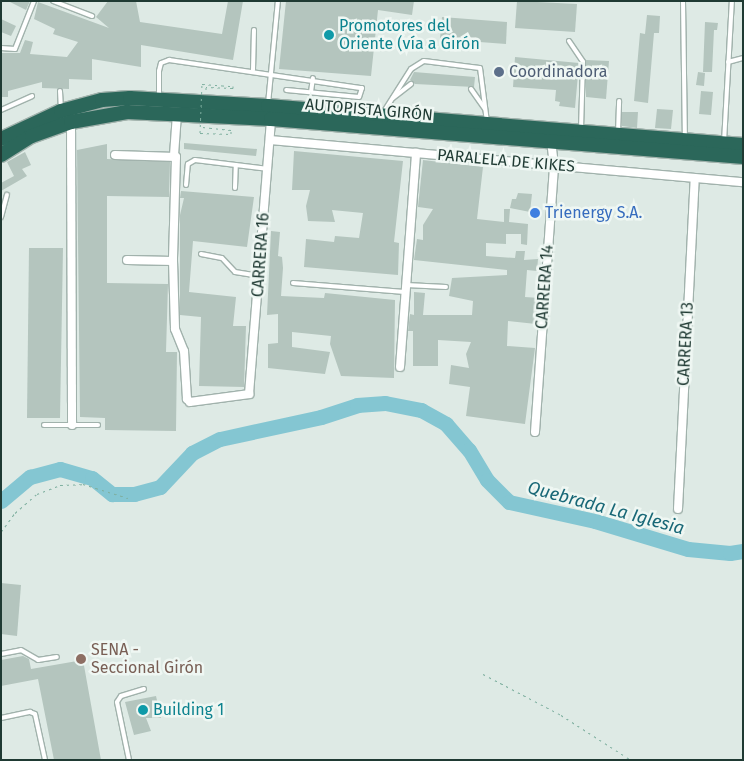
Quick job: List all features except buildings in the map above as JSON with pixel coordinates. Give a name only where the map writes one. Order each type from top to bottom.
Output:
[{"type":"highway","name":"AUTOPISTA GIRÓN","points":[[1,139],[61,111],[102,100],[158,99],[229,110],[551,142],[743,157]]},
{"type":"highway","name":"AUTOPISTA GIRÓN","points":[[1,155],[32,136],[71,122],[127,112],[177,114],[229,110]]},
{"type":"highway","name":"AUTOPISTA GIRÓN","points":[[269,113],[487,117],[581,132],[743,145]]},
{"type":"street","name":"CARRERA 16","points":[[173,261],[175,329],[184,351],[187,399],[196,403],[245,397],[252,390],[270,140],[269,113]]},
{"type":"street","points":[[127,260],[173,261],[178,159],[174,155],[177,114]]},
{"type":"street","points":[[71,122],[72,425]]},
{"type":"street","name":"PARALELA DE KIKES","points":[[270,140],[743,182]]},
{"type":"street","name":"CARRERA 14","points":[[534,432],[554,165],[551,142]]},
{"type":"street","points":[[400,367],[416,153]]},
{"type":"street","points":[[115,155],[174,155]]},
{"type":"street","name":"CARRERA 13","points":[[678,510],[695,179]]},
{"type":"lane","points":[[1,48],[15,49],[34,1]]},
{"type":"lane","points":[[53,1],[92,16]]},
{"type":"lane","name":"CARRERA 16","points":[[269,113],[278,1]]},
{"type":"lane","points":[[683,1],[685,141]]},
{"type":"lane","points":[[723,144],[732,1]]},
{"type":"lane","points":[[253,70],[254,30]]},
{"type":"lane","points":[[570,41],[583,62],[581,132]]},
{"type":"lane","points":[[728,62],[743,58]]},
{"type":"lane","points":[[158,99],[159,71],[164,61],[253,70],[271,75],[313,78],[362,88],[359,97],[286,90]]},
{"type":"lane","points":[[381,115],[416,64],[424,62],[475,66],[482,72],[487,117]]},
{"type":"lane","points":[[311,92],[313,78]]},
{"type":"lane","points":[[391,100],[411,84]]},
{"type":"lane","points":[[471,89],[487,117]]},
{"type":"lane","points":[[60,92],[61,111]]},
{"type":"lane","points":[[1,110],[32,96]]},
{"type":"lane","points":[[618,135],[619,101]]},
{"type":"lane","points":[[186,184],[191,161],[268,169]]},
{"type":"lane","points":[[235,188],[236,165]]},
{"type":"lane","points":[[1,217],[7,195]]},
{"type":"lane","points":[[201,254],[222,258],[235,272],[260,276]]},
{"type":"lane","points":[[292,283],[406,289],[446,287]]},
{"type":"lane","points":[[44,425],[98,425]]},
{"type":"lane","points":[[1,654],[21,650],[38,660],[56,657]]},
{"type":"lane","points":[[129,760],[117,702],[121,696],[144,689]]},
{"type":"lane","points":[[1,718],[30,712],[35,714],[45,760]]},
{"type":"path","points":[[202,84],[233,86],[233,88],[206,87],[206,91],[231,92],[229,110],[227,126],[202,125],[202,128],[231,130],[230,134],[200,132],[202,84]]},
{"type":"path","points":[[1,532],[15,512],[37,494],[60,485],[83,484],[128,498]]},
{"type":"path","points":[[483,674],[561,715],[631,760]]},
{"type":"waterway","name":"Quebrada La Iglesia","points":[[1,501],[30,477],[60,469],[92,478],[112,494],[134,494],[160,487],[192,453],[220,439],[321,417],[357,405],[385,403],[421,410],[446,424],[469,450],[487,480],[509,502],[595,521],[688,549],[730,553],[743,551]]},
{"type":"place","name":"Promotores del Oriente (vía a Girón","points":[[329,35]]},
{"type":"place","name":"Coordinadora","points":[[499,72]]},
{"type":"place","name":"Trienergy S.A.","points":[[535,213]]},
{"type":"place","name":"SENA - Seccional Girón","points":[[81,659]]},
{"type":"place","name":"Building 1","points":[[143,710]]}]
